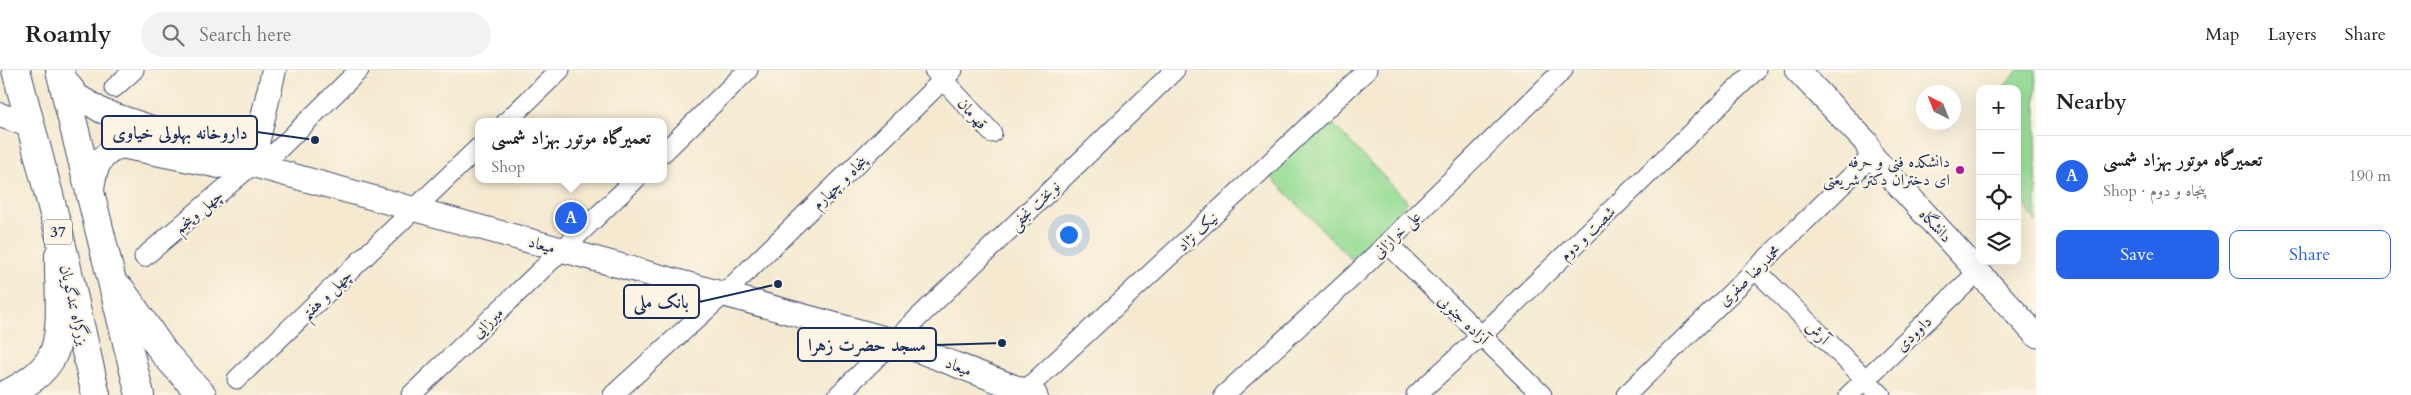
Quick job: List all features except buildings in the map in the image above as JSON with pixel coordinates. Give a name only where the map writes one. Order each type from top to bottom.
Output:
[{"type":"main road","name":"بزرگراه تندگویان","points":[[16,70],[59,233],[96,395]]},
{"type":"main road","name":"37","points":[[60,72],[140,395]]},
{"type":"main road","points":[[5,395],[23,386],[42,370],[54,352],[58,327],[59,233]]},
{"type":"main road","points":[[110,273],[140,321],[164,352],[202,395]]},
{"type":"street","points":[[114,88],[134,70]]},
{"type":"street","points":[[91,198],[96,165],[108,152],[121,146],[219,166],[245,163],[274,70]]},
{"type":"street","name":"چهل وپنجم","points":[[144,257],[245,163],[277,151],[359,70]]},
{"type":"street","points":[[510,118],[560,70]]},
{"type":"street","points":[[667,149],[748,70]]},
{"type":"street","name":"نوبخت نجفی","points":[[838,395],[1175,70]]},
{"type":"street","name":"نیک نژاد","points":[[1027,394],[1367,70]]},
{"type":"street","name":"علی خرازانی","points":[[1224,395],[1387,243],[1564,70]]},
{"type":"street","name":"شصت و دوم","points":[[1416,395],[1481,336],[1756,70]]},
{"type":"street","name":"دانشگاه","points":[[1798,70],[1866,142],[1872,156],[2036,335]]},
{"type":"street","name":"میعاد","points":[[60,72],[77,96],[102,111],[220,151],[245,163],[894,341],[1027,394]]},
{"type":"street","name":"قهرمان","points":[[944,73],[992,133]]},
{"type":"street","name":"پنجاه و چهارم","points":[[613,395],[724,294],[944,73]]},
{"type":"street","points":[[0,115],[29,125]]},
{"type":"street","name":"چهل و هفتم","points":[[237,379],[475,151]]},
{"type":"street","name":"محمدرضا صفری","points":[[1626,395],[1872,156]]},
{"type":"street","name":"میرزایی","points":[[411,395],[632,183]]},
{"type":"street","name":"آزاده جنوبی","points":[[1387,243],[1542,395]]},
{"type":"street","name":"آرش","points":[[1755,269],[1881,395]]},
{"type":"street","name":"داوودی","points":[[1849,395],[1979,271]]},
{"type":"green space","points":[[2018,70],[2036,70],[2036,223],[2021,198],[2021,85],[2005,85]]},
{"type":"green space","points":[[1327,118],[1408,202],[1351,259],[1269,175]]},
{"type":"place","name":"داروخانه بهلولی خیاوی","points":[[315,140]]},
{"type":"place","name":"دانشکده فنی و حرفه ای دختران دکتر شریعتی","points":[[1960,170]]},
{"type":"place","name":"تعمیرگاه موتور بهزاد شمسی","points":[[571,218]]},
{"type":"place","name":"بانک ملی","points":[[778,284]]},
{"type":"place","name":"مسجد حضرت زهرا","points":[[1002,343]]}]
